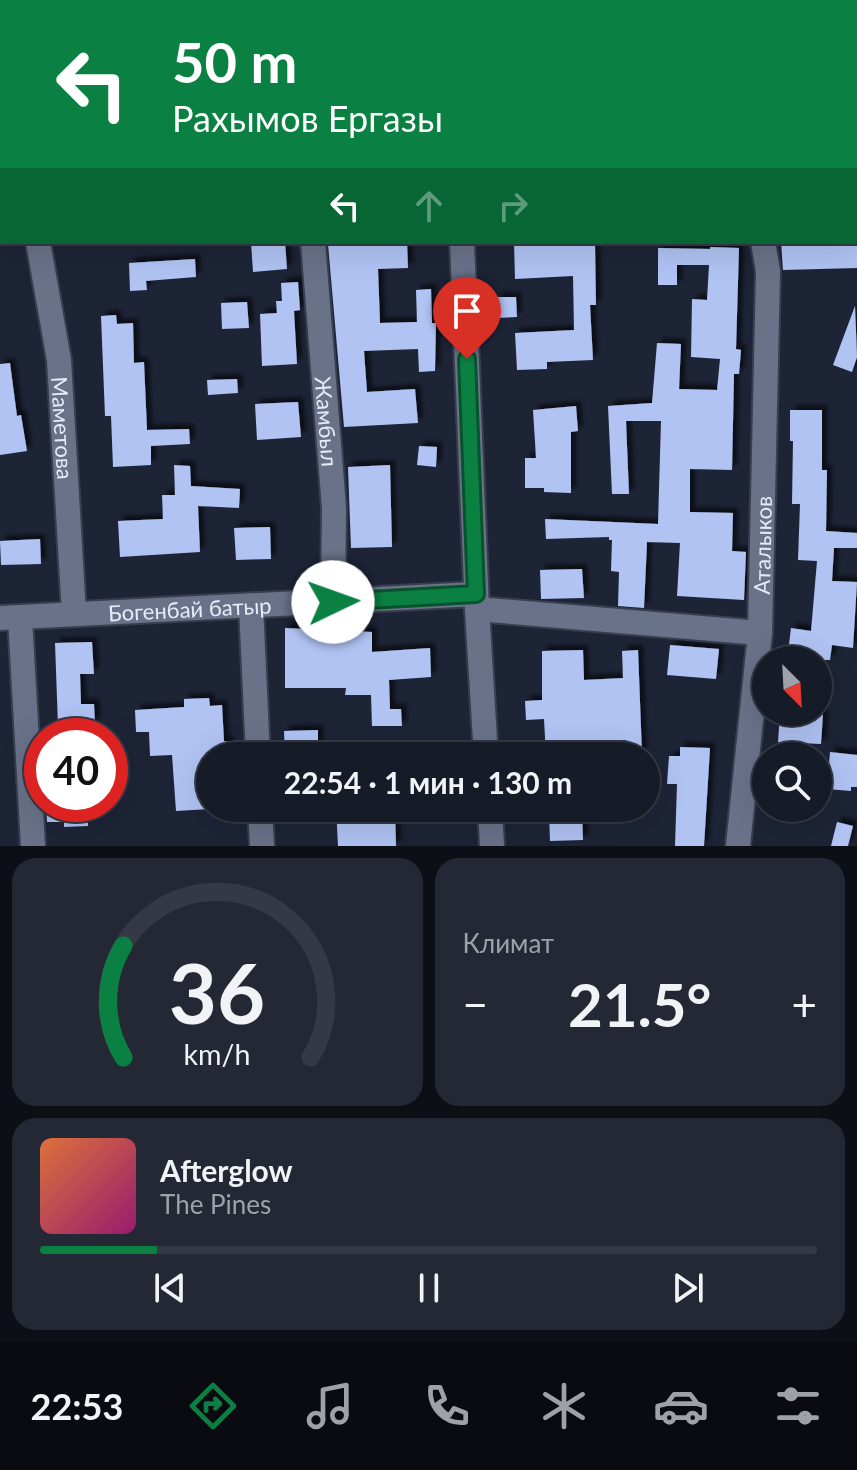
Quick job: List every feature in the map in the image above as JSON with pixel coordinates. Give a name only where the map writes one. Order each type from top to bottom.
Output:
[{"type":"street","name":"Маметова","points":[[38,244],[59,360],[74,614]]},
{"type":"street","name":"Жамбыл","points":[[313,244],[334,508],[333,602]]},
{"type":"street","points":[[462,244],[476,602],[485,742]]},
{"type":"street","name":"Аталыков","points":[[738,846],[760,633],[768,271],[763,244]]},
{"type":"street","name":"Богенбай батыр","points":[[10,618],[333,602],[476,602],[760,633]]},
{"type":"street","points":[[251,606],[257,742]]},
{"type":"street","points":[[10,618],[33,846]]},
{"type":"street","points":[[261,822],[262,846]]},
{"type":"street","points":[[491,822],[492,846]]},
{"type":"building","points":[[251,244],[285,244],[287,269],[253,272]]},
{"type":"building","points":[[328,244],[407,244],[408,268],[378,269],[380,323],[417,322],[416,290],[431,289],[432,323],[436,323],[435,371],[419,372],[418,349],[364,351],[367,392],[415,389],[418,423],[344,427]]},
{"type":"building","points":[[514,244],[595,244],[596,305],[590,305],[593,360],[547,362],[547,369],[517,370],[515,333],[574,330],[573,276],[515,279]]},
{"type":"building","points":[[781,244],[857,244],[857,268],[783,270]]},
{"type":"building","points":[[658,248],[739,248],[736,349],[741,350],[739,374],[734,374],[732,470],[690,469],[690,512],[733,513],[732,551],[746,552],[744,600],[677,596],[680,543],[647,542],[644,608],[618,606],[619,572],[611,571],[612,540],[609,537],[546,539],[545,519],[658,524],[661,421],[626,421],[629,494],[612,494],[608,406],[652,403],[657,343],[681,344],[679,389],[717,390],[720,359],[691,357],[692,299],[707,300],[709,265],[677,265],[677,285],[658,285]]},
{"type":"building","points":[[195,259],[196,277],[146,281],[147,290],[130,291],[129,263]]},
{"type":"building","points":[[298,282],[300,310],[294,311],[297,364],[262,366],[260,314],[277,313],[276,301],[282,301],[281,283]]},
{"type":"building","points":[[497,297],[516,297],[517,317],[498,318]]},
{"type":"building","points":[[247,302],[249,328],[222,329],[221,303]]},
{"type":"building","points":[[855,306],[857,357],[852,372],[833,365]]},
{"type":"building","points":[[116,315],[117,324],[133,323],[134,363],[144,362],[147,430],[189,429],[190,444],[151,446],[151,465],[113,467],[111,416],[105,416],[101,316]]},
{"type":"building","points":[[10,363],[17,416],[21,415],[27,451],[0,455],[0,364]]},
{"type":"building","points":[[237,379],[238,393],[208,395],[207,380]]},
{"type":"building","points":[[298,402],[301,437],[257,440],[255,404]]},
{"type":"building","points":[[576,406],[578,431],[571,432],[571,493],[525,488],[525,458],[536,458],[533,410]]},
{"type":"building","points":[[790,410],[822,410],[822,470],[827,470],[826,531],[857,533],[857,548],[834,548],[832,581],[857,582],[853,648],[789,646],[791,628],[811,631],[817,561],[798,560],[800,504],[792,504],[793,441],[790,441]]},
{"type":"building","points":[[419,446],[437,447],[436,467],[417,465]]},
{"type":"building","points":[[174,465],[190,466],[191,486],[240,489],[239,508],[198,506],[200,552],[120,557],[118,521],[163,519],[162,495],[175,495]]},
{"type":"building","points":[[390,465],[392,547],[351,548],[348,467]]},
{"type":"building","points":[[270,527],[271,559],[236,560],[234,528]]},
{"type":"building","points":[[40,539],[41,564],[1,565],[0,541]]},
{"type":"building","points":[[582,569],[584,598],[541,599],[540,570]]},
{"type":"building","points":[[285,628],[372,632],[372,652],[430,648],[431,677],[389,680],[390,709],[401,709],[402,726],[372,726],[371,695],[345,695],[346,688],[285,688]]},
{"type":"building","points":[[92,642],[94,674],[80,674],[81,704],[94,704],[95,718],[58,718],[55,643]]},
{"type":"building","points":[[670,645],[719,649],[716,679],[667,675]]},
{"type":"building","points":[[583,650],[584,680],[623,678],[622,651],[638,650],[642,742],[545,742],[544,719],[526,720],[525,701],[542,700],[542,651]]},
{"type":"building","points":[[209,698],[210,706],[222,705],[224,741],[228,742],[196,742],[196,810],[176,811],[172,755],[150,756],[149,732],[136,732],[135,710],[184,707],[184,699]]},
{"type":"building","points":[[779,726],[822,726],[821,742],[778,742]]},
{"type":"building","points":[[318,730],[318,742],[284,742],[284,731]]},
{"type":"building","points":[[680,747],[710,748],[704,846],[675,846],[677,784],[667,784],[669,756],[680,756]]},
{"type":"building","points":[[832,752],[857,755],[857,787],[851,787],[851,791],[832,789]]},
{"type":"building","points":[[64,822],[88,822],[88,826],[64,827]]},
{"type":"building","points":[[337,822],[395,822],[396,846],[338,846]]},
{"type":"building","points":[[549,822],[582,822],[583,840],[550,841]]},
{"type":"building","points":[[837,822],[853,826],[848,846],[831,846]]},
{"type":"route","points":[[333,602],[476,594],[467,359]]}]
